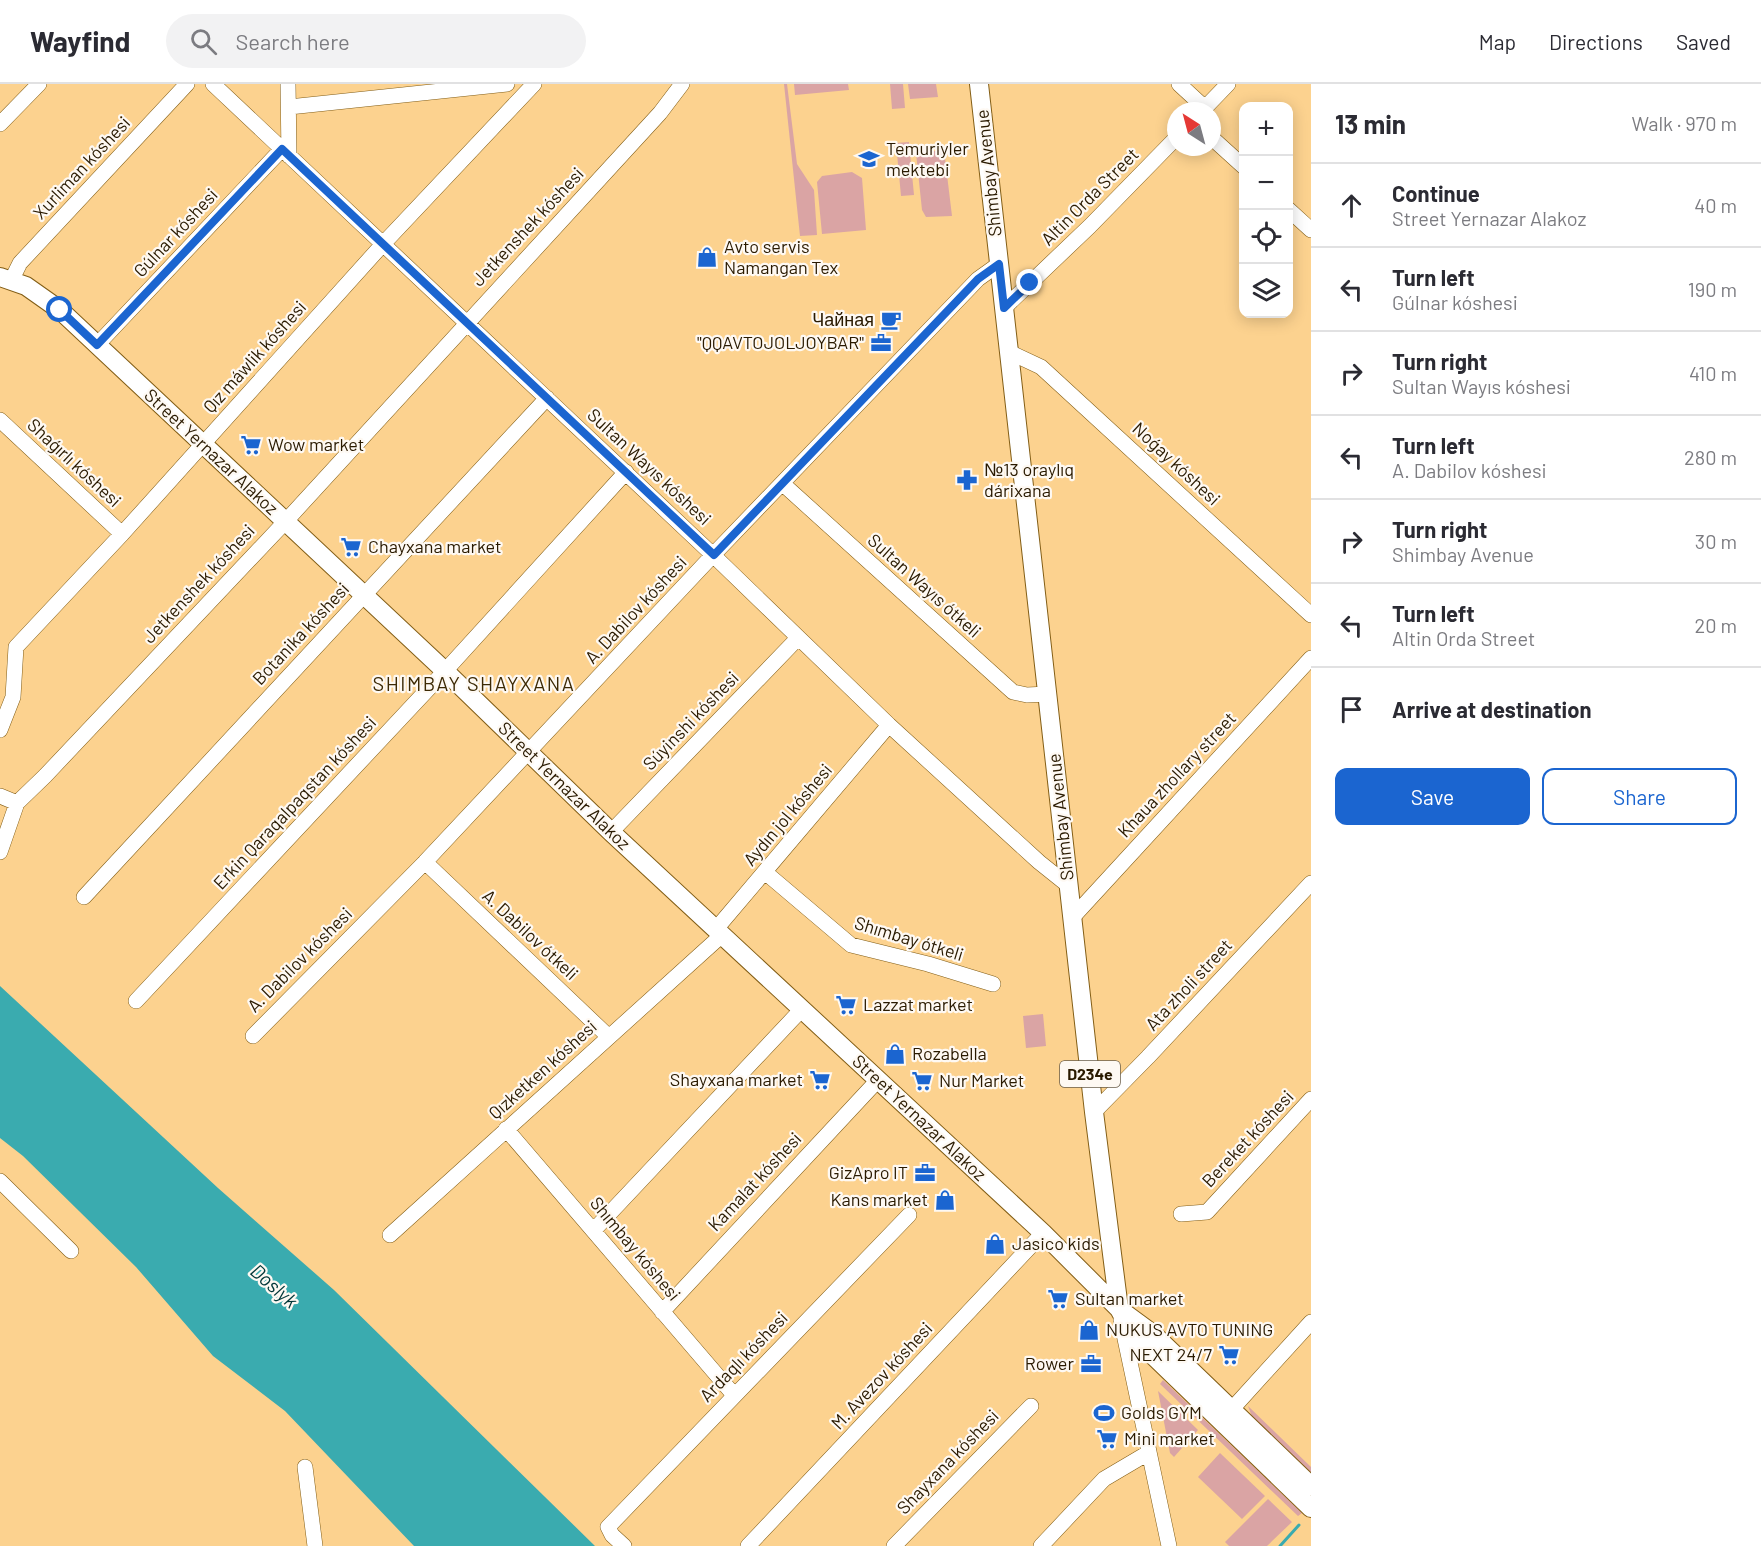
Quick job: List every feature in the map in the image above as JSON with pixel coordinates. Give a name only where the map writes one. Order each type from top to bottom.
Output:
[{"type":"main road","name":"Shimbay Avenue","points":[[979,84],[1094,1112],[1119,1309]]},
{"type":"main road","name":"Street Yernazar Alakoz","points":[[3,280],[26,286],[60,310],[445,671],[612,832],[1043,1233],[1119,1309],[1145,1326],[1311,1486]]},
{"type":"main road","name":"Street Yernazar Alakoz","points":[[1119,1309],[1135,1338],[1311,1508]]},
{"type":"street","points":[[0,124],[39,84]]},
{"type":"street","name":"Xurliman kóshesi","points":[[3,280],[187,84]]},
{"type":"street","name":"Sultan Wayıs kóshesi","points":[[213,84],[714,555],[889,725],[1039,862],[1069,886]]},
{"type":"street","points":[[286,152],[288,84]]},
{"type":"street","points":[[289,107],[507,84]]},
{"type":"street","name":"Qız máwlik kóshesi","points":[[0,730],[13,698],[16,647],[122,534],[383,244],[534,84]]},
{"type":"street","name":"Jetkenshek kóshesi","points":[[0,852],[17,803],[53,768],[285,522],[660,113],[682,84]]},
{"type":"street","points":[[1179,84],[1196,102]]},
{"type":"street","points":[[1211,102],[1228,84]]},
{"type":"street","points":[[1221,146],[1239,162]]},
{"type":"street","name":"Altin Orda Street","points":[[1004,308],[1090,226],[1167,147]]},
{"type":"street","name":"Gúlnar kóshesi","points":[[97,345],[286,152]]},
{"type":"street","points":[[1289,210],[1311,230]]},
{"type":"street","name":"A. Dabilov kóshesi","points":[[253,1036],[425,862],[978,279],[999,264]]},
{"type":"street","name":"Noǵay kóshesi","points":[[1009,352],[1041,367],[1311,615]]},
{"type":"street","name":"Botanika kóshesi","points":[[84,897],[547,398]]},
{"type":"street","name":"Shaǵırlı kóshesi","points":[[0,420],[122,534]]},
{"type":"street","name":"Erkin Qaraqalpaqstan kóshesi","points":[[136,1001],[445,671],[626,472]]},
{"type":"street","name":"Sultan Wayıs ótkeli","points":[[783,484],[1012,692],[1027,695],[1048,694]]},
{"type":"street","name":"Súyinshi kóshesi","points":[[612,832],[798,638]]},
{"type":"street","name":"Khaua zhollary street","points":[[1072,918],[1311,658]]},
{"type":"street","name":"Aydın jol kóshesi","points":[[719,932],[889,725]]},
{"type":"street","points":[[0,796],[17,803]]},
{"type":"street","name":"A. Dabilov ótkeli","points":[[425,862],[609,1037]]},
{"type":"street","name":"Shımbay ótkeli","points":[[766,873],[851,945],[928,964],[993,984]]},
{"type":"street","name":"Ata zholi street","points":[[1094,1112],[1311,883]]},
{"type":"street","name":"Qızketken kóshesi","points":[[390,1234],[609,1037],[719,932]]},
{"type":"street","points":[[594,1230],[802,1009]]},
{"type":"street","name":"Kamalat kóshesi","points":[[662,1312],[878,1080]]},
{"type":"street","name":"Bereket kóshesi","points":[[1181,1214],[1207,1212],[1311,1099]]},
{"type":"street","name":"Shımbay kóshesi","points":[[506,1129],[734,1395]]},
{"type":"street","points":[[0,1181],[70,1251]]},
{"type":"street","name":"Ardaqlı kóshesi","points":[[624,1546],[612,1535],[608,1527],[909,1215]]},
{"type":"street","name":"M. Avezov kóshesi","points":[[748,1546],[1043,1233]]},
{"type":"street","name":"Shimbay Avenue","points":[[1119,1309],[1169,1546]]},
{"type":"street","points":[[1232,1409],[1311,1322]]},
{"type":"street","name":"Shayxana kóshesi","points":[[894,1546],[1031,1406]]},
{"type":"street","points":[[1041,1546],[1104,1479],[1148,1452]]},
{"type":"street","points":[[305,1467],[315,1546]]},
{"type":"shaded area","points":[[784,84],[787,84],[797,164],[814,190],[817,235],[800,236]]},
{"type":"shaded area","points":[[794,84],[848,84],[849,90],[795,95]]},
{"type":"shaded area","points":[[890,84],[903,84],[905,108],[892,109]]},
{"type":"shaded area","points":[[908,84],[936,84],[938,97],[910,99]]},
{"type":"shaded area","points":[[909,142],[914,195],[901,196],[896,143]]},
{"type":"shaded area","points":[[944,150],[952,216],[926,217],[922,210],[916,153]]},
{"type":"shaded area","points":[[852,172],[862,178],[866,230],[822,234],[817,182],[822,176]]},
{"type":"shaded area","points":[[1043,1014],[1046,1046],[1026,1048],[1023,1016]]},
{"type":"shaded area","points":[[1163,1380],[1302,1513],[1298,1516],[1160,1384]]},
{"type":"shaded area","points":[[1158,1391],[1198,1430],[1174,1457],[1170,1453]]},
{"type":"shaded area","points":[[1248,1406],[1311,1467],[1311,1474],[1252,1417]]},
{"type":"shaded area","points":[[1220,1453],[1265,1496],[1242,1519],[1198,1477]]},
{"type":"shaded area","points":[[1268,1499],[1292,1522],[1267,1546],[1229,1546],[1225,1542]]},
{"type":"water","name":"Doslyk","points":[[0,986],[218,1188],[334,1290],[595,1546],[414,1546],[285,1411],[213,1356],[136,1267],[23,1156],[0,1138]]},
{"type":"waterway","points":[[1280,1546],[1299,1525]]},
{"type":"place","name":"Temuriyler mektebi","points":[[869,159]]},
{"type":"place","name":"Avto servis Namangan Tex","points":[[707,257]]},
{"type":"place","name":"Чайная","points":[[891,320]]},
{"type":"place","name":"\"QQAVTOJOLJOYBAR\"","points":[[881,343]]},
{"type":"place","name":"Wow market","points":[[251,445]]},
{"type":"place","name":"№13 oraylıq dárixana","points":[[967,480]]},
{"type":"place","name":"Chayxana market","points":[[351,547]]},
{"type":"place","name":"Lazzat market","points":[[846,1005]]},
{"type":"place","name":"Rozabella","points":[[895,1054]]},
{"type":"place","name":"Shayxana market","points":[[820,1080]]},
{"type":"place","name":"Nur Market","points":[[922,1081]]},
{"type":"place","name":"GizApro IT","points":[[925,1173]]},
{"type":"place","name":"Kans market","points":[[945,1200]]},
{"type":"place","name":"Jasico kids","points":[[995,1244]]},
{"type":"place","name":"Sultan market","points":[[1058,1299]]},
{"type":"place","name":"NUKUS AVTO TUNING","points":[[1089,1330]]},
{"type":"place","name":"NEXT 24/7","points":[[1229,1355]]},
{"type":"place","name":"Rower","points":[[1091,1364]]},
{"type":"place","name":"Golds GYM","points":[[1104,1413]]},
{"type":"place","name":"Mini market","points":[[1107,1439]]},
{"type":"district","name":"SHIMBAY SHAYXANA","points":[[474,684]]},
{"type":"route","points":[[60,310],[97,345],[282,149],[714,555],[978,279],[999,264],[1004,308],[1030,283]]}]
